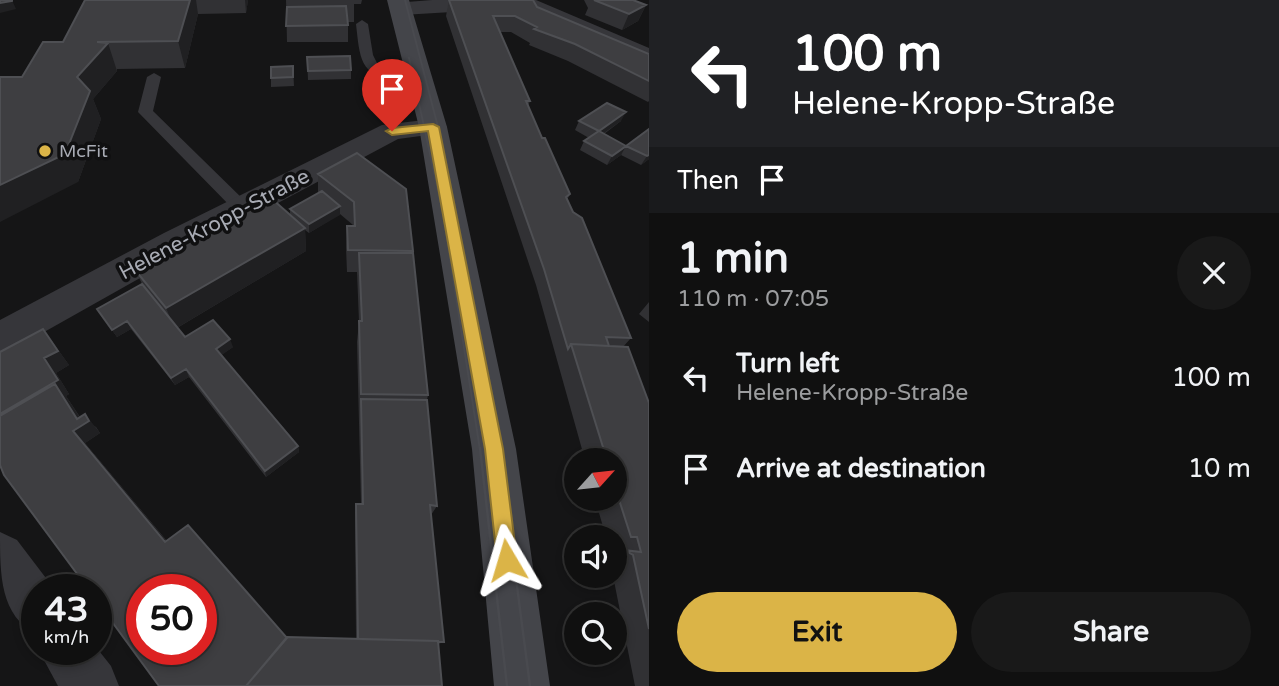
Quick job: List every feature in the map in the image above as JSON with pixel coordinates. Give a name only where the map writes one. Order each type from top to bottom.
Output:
[{"type":"main road","points":[[401,3],[433,127],[494,449],[522,686]]},
{"type":"street","points":[[401,3],[521,1],[649,57]]},
{"type":"street","name":"Helene-Kropp-Straße","points":[[0,338],[392,131],[433,127]]},
{"type":"street","points":[[0,557],[21,587]]},
{"type":"street","points":[[76,665],[91,686]]},
{"type":"lane","points":[[362,24],[368,63],[372,71],[379,75],[419,81]]},
{"type":"lane","points":[[154,77],[145,112],[242,208]]},
{"type":"building","points":[[85,0],[190,0],[178,41],[97,42],[108,43],[77,77],[90,91],[65,154],[0,185],[0,77],[22,77],[43,42],[63,42]]},
{"type":"building","points":[[449,0],[533,0],[537,7],[649,54],[649,81],[575,44],[534,29],[537,27],[515,16],[493,16],[530,101],[526,101],[542,138],[545,138],[570,194],[566,197],[573,212],[582,218],[631,338],[606,337],[609,346],[571,344],[568,349],[544,269]]},
{"type":"building","points":[[594,0],[633,0],[646,5],[629,14]]},
{"type":"building","points":[[346,6],[348,25],[286,26],[287,7]]},
{"type":"building","points":[[350,56],[351,70],[308,71],[307,57]]},
{"type":"building","points":[[293,66],[293,77],[271,78],[271,67]]},
{"type":"building","points":[[607,103],[626,112],[599,131],[579,121]]},
{"type":"building","points":[[649,129],[649,155],[626,146]]},
{"type":"building","points":[[599,131],[626,146],[612,156],[584,141]]},
{"type":"building","points":[[357,153],[406,189],[413,251],[348,250],[347,226],[355,226],[354,202],[318,174]]},
{"type":"building","points":[[322,191],[340,206],[309,224],[290,209]]},
{"type":"building","points":[[271,198],[305,228],[166,308],[136,271]]},
{"type":"building","points":[[359,253],[413,253],[428,395],[361,394]]},
{"type":"building","points":[[142,284],[185,337],[213,320],[230,339],[216,349],[298,446],[265,471],[186,369],[171,378],[127,321],[112,330],[97,309]]},
{"type":"building","points":[[43,329],[58,351],[44,358],[58,380],[0,414],[0,352]]},
{"type":"building","points":[[571,344],[628,347],[649,403],[649,629],[633,555],[627,552],[641,552],[637,537],[631,537],[623,511],[627,511],[627,448],[603,448]]},
{"type":"building","points":[[55,384],[77,419],[85,414],[89,421],[73,431],[165,542],[188,525],[287,638],[246,686],[159,686],[144,665],[217,665],[217,574],[126,574],[126,641],[112,622],[112,574],[77,574],[4,475],[0,465],[0,416]]},
{"type":"building","points":[[361,399],[427,400],[437,506],[430,505],[444,642],[358,639],[356,504],[363,504]]},
{"type":"building","points":[[287,637],[438,641],[442,686],[246,686]]},
{"type":"tram line","points":[[405,0],[438,127],[499,450]]},
{"type":"tram line","points":[[409,58],[443,213],[480,450]]},
{"type":"tram line","points":[[480,448],[507,686]]},
{"type":"tram line","points":[[499,448],[530,686]]},
{"type":"place","name":"McFit","points":[[45,151]]},
{"type":"route","points":[[392,131],[433,127],[494,449],[507,560]]}]
